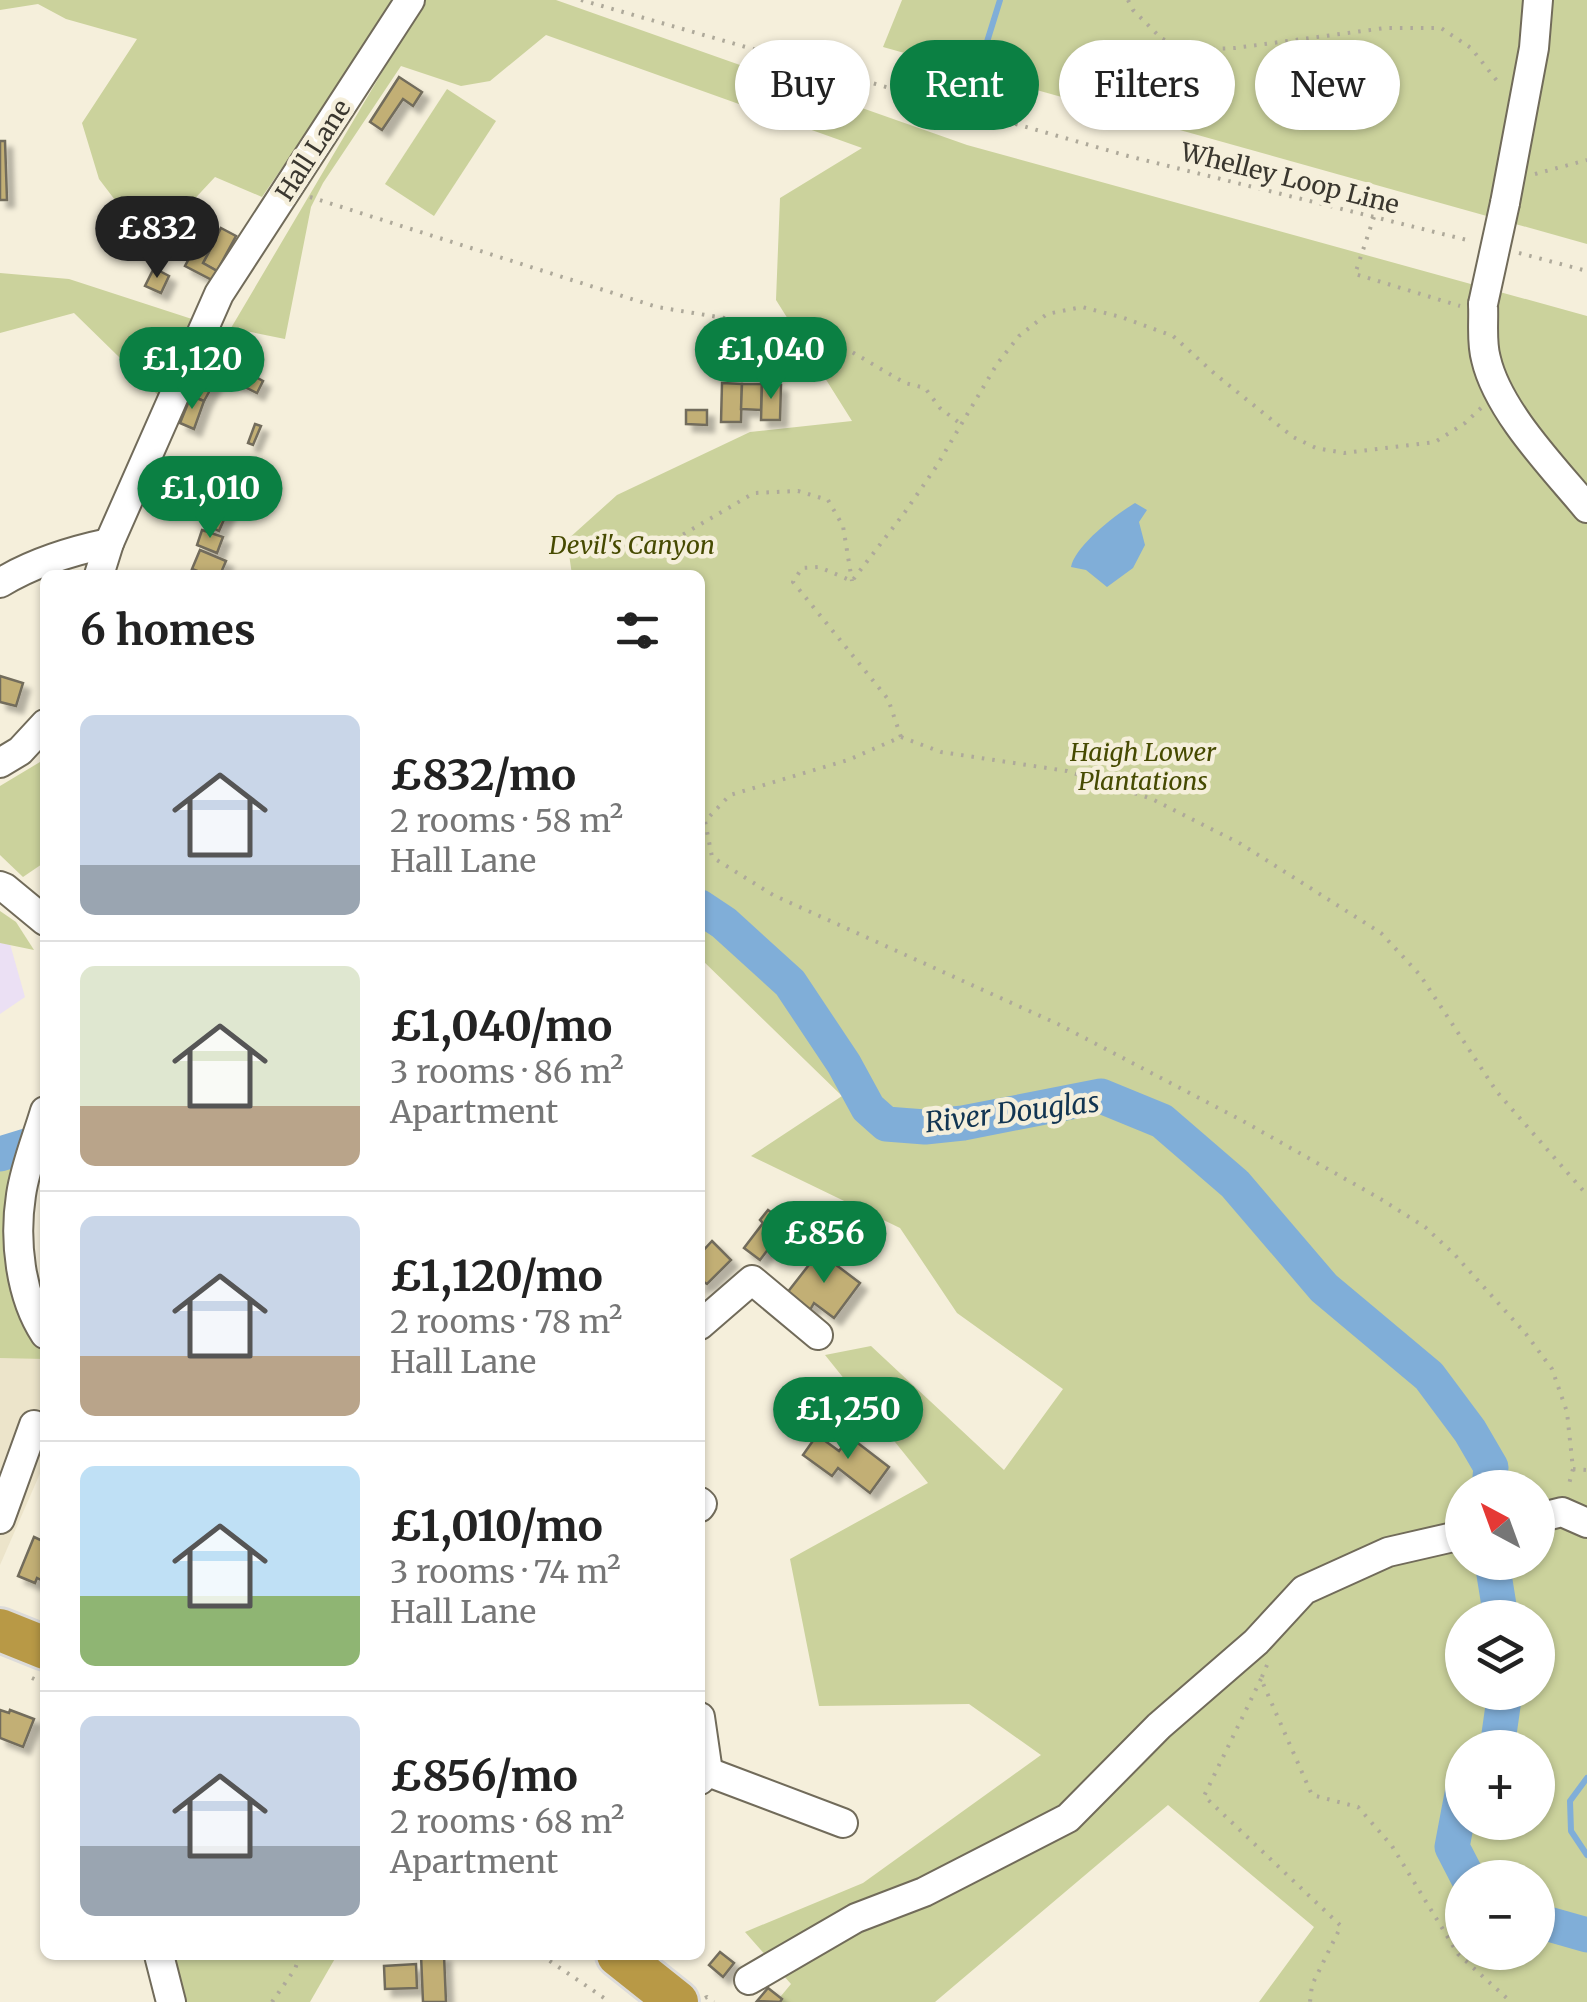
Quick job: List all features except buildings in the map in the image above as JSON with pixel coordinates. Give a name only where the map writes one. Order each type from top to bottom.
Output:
[{"type":"highway","points":[[0,1630],[40,1646]]},
{"type":"highway","points":[[0,1652],[40,1668]]},
{"type":"highway","points":[[624,1960],[677,2002]]},
{"type":"street","name":"Hall Lane","points":[[100,570],[219,294],[410,0]]},
{"type":"street","points":[[1538,0],[1534,48],[1508,191],[1469,304],[1498,392],[1535,446],[1587,508]]},
{"type":"street","points":[[0,583],[68,552],[109,543]]},
{"type":"street","points":[[0,763],[40,729]]},
{"type":"street","points":[[7,897],[40,918]]},
{"type":"street","points":[[40,1133],[21,1195],[19,1234],[23,1280],[40,1326]]},
{"type":"street","points":[[705,1322],[752,1280],[818,1335]]},
{"type":"street","points":[[0,1519],[34,1426]]},
{"type":"street","points":[[741,1990],[856,1918],[924,1892],[1068,1818],[1159,1726],[1256,1642],[1304,1590],[1388,1552],[1445,1539]]},
{"type":"street","points":[[705,1776],[843,1823]]},
{"type":"street","points":[[160,1960],[170,2002]]},
{"type":"path","name":"Whelley Loop Line","points":[[581,0],[1128,156],[1481,244]]},
{"type":"path","points":[[1128,0],[1161,38],[1184,50],[1236,48],[1385,28],[1442,28],[1470,48],[1496,78],[1521,120]]},
{"type":"path","points":[[1508,191],[1587,160]]},
{"type":"path","points":[[287,190],[658,307],[822,334],[905,383],[925,388],[940,408],[962,426]]},
{"type":"path","points":[[1374,217],[1355,274],[1469,304]]},
{"type":"path","points":[[1514,252],[1587,271]]},
{"type":"path","points":[[852,580],[905,512],[962,426],[997,364],[1019,336],[1048,314],[1082,307],[1173,336],[1293,437],[1316,448],[1344,453],[1436,442],[1466,423],[1498,392]]},
{"type":"path","points":[[665,545],[754,494],[798,490],[828,500],[843,526],[852,580]]},
{"type":"path","points":[[852,580],[819,567],[802,568],[794,582],[888,698],[900,738]]},
{"type":"path","points":[[1562,1518],[1573,1469],[1567,1412],[1552,1368],[1456,1255],[1425,1227],[1241,1120],[1058,1024],[773,895],[712,857],[705,821],[730,795],[848,760],[900,738],[941,752],[1067,771],[1152,799],[1241,844],[1381,933],[1420,975],[1497,1092],[1587,1195]]},
{"type":"path","points":[[1573,1469],[1587,1470]]},
{"type":"path","points":[[1272,1653],[1204,1796],[1341,1926],[1312,1985],[1310,2002]]},
{"type":"path","points":[[1261,1679],[1312,1795],[1358,1807],[1392,1846],[1458,1954],[1512,2002]]},
{"type":"path","points":[[272,2002],[298,1960]]},
{"type":"path","points":[[549,1960],[610,2002]]},
{"type":"shaded area","points":[[0,943],[10,944],[25,997],[0,1014]]},
{"type":"shaded area","points":[[32,1338],[40,1348],[40,1473],[0,1565],[0,1340]]},
{"type":"green space","points":[[0,0],[397,0],[262,197],[215,177],[187,207],[115,200],[99,179],[82,123],[137,39],[66,19],[38,4],[0,10]]},
{"type":"green space","name":"Haigh Lower Plantations","points":[[416,0],[556,0],[735,63],[735,103],[546,35],[490,81],[461,86],[401,66],[311,207],[285,339],[231,328],[401,40]]},
{"type":"green space","points":[[902,0],[1587,0],[1587,244],[1180,130],[1235,130],[1235,40],[1059,40],[1059,96],[1039,91],[1039,40],[890,40],[890,49],[883,47]]},
{"type":"green space","points":[[447,89],[496,121],[434,216],[385,184]]},
{"type":"green space","name":"Haigh Lower Plantations","points":[[870,111],[890,118],[890,130],[924,130],[1587,316],[1587,2002],[1259,2002],[1314,1927],[1168,1805],[935,2002],[776,2002],[791,1984],[745,1932],[863,1883],[1041,1755],[969,1704],[819,1706],[790,1559],[928,1483],[825,1355],[871,1346],[1004,1470],[1063,1389],[957,1313],[900,1228],[751,1156],[842,1096],[705,963],[705,570],[571,570],[567,540],[617,495],[750,432],[852,421],[776,300],[780,198],[862,148],[812,130],[870,130]]},
{"type":"green space","points":[[0,273],[69,279],[195,320],[161,398],[74,313],[0,333]]},
{"type":"green space","points":[[40,762],[40,865],[23,877],[0,855],[0,786]]},
{"type":"green space","points":[[0,911],[16,922],[34,950],[0,943]]},
{"type":"green space","points":[[24,1163],[16,1283],[40,1346],[40,1359],[0,1358],[0,1164]]},
{"type":"green space","points":[[174,1960],[334,1960],[310,2002],[184,2002]]},
{"type":"water","points":[[1135,503],[1147,510],[1139,522],[1145,545],[1133,568],[1107,587],[1086,570],[1071,567],[1088,541]]},
{"type":"waterway","points":[[988,40],[1000,0]]},
{"type":"waterway","name":"River Douglas","points":[[705,910],[790,983],[868,1108],[886,1124],[925,1127],[963,1123],[1101,1096],[1162,1121],[1235,1184],[1324,1288],[1429,1376],[1470,1431],[1491,1470]]},
{"type":"waterway","name":"River Douglas","points":[[0,1154],[40,1143]]},
{"type":"waterway","name":"River Douglas","points":[[1495,1580],[1498,1600]]},
{"type":"waterway","name":"River Douglas","points":[[1500,1730],[1502,1710]]},
{"type":"waterway","points":[[1587,1778],[1570,1801],[1571,1831],[1587,1855]]},
{"type":"waterway","name":"River Douglas","points":[[1453,1840],[1452,1847],[1459,1860]]},
{"type":"waterway","name":"River Douglas","points":[[1555,1926],[1587,1935]]},
{"type":"park label","name":"Devil's Canyon","points":[[632,545]]}]
